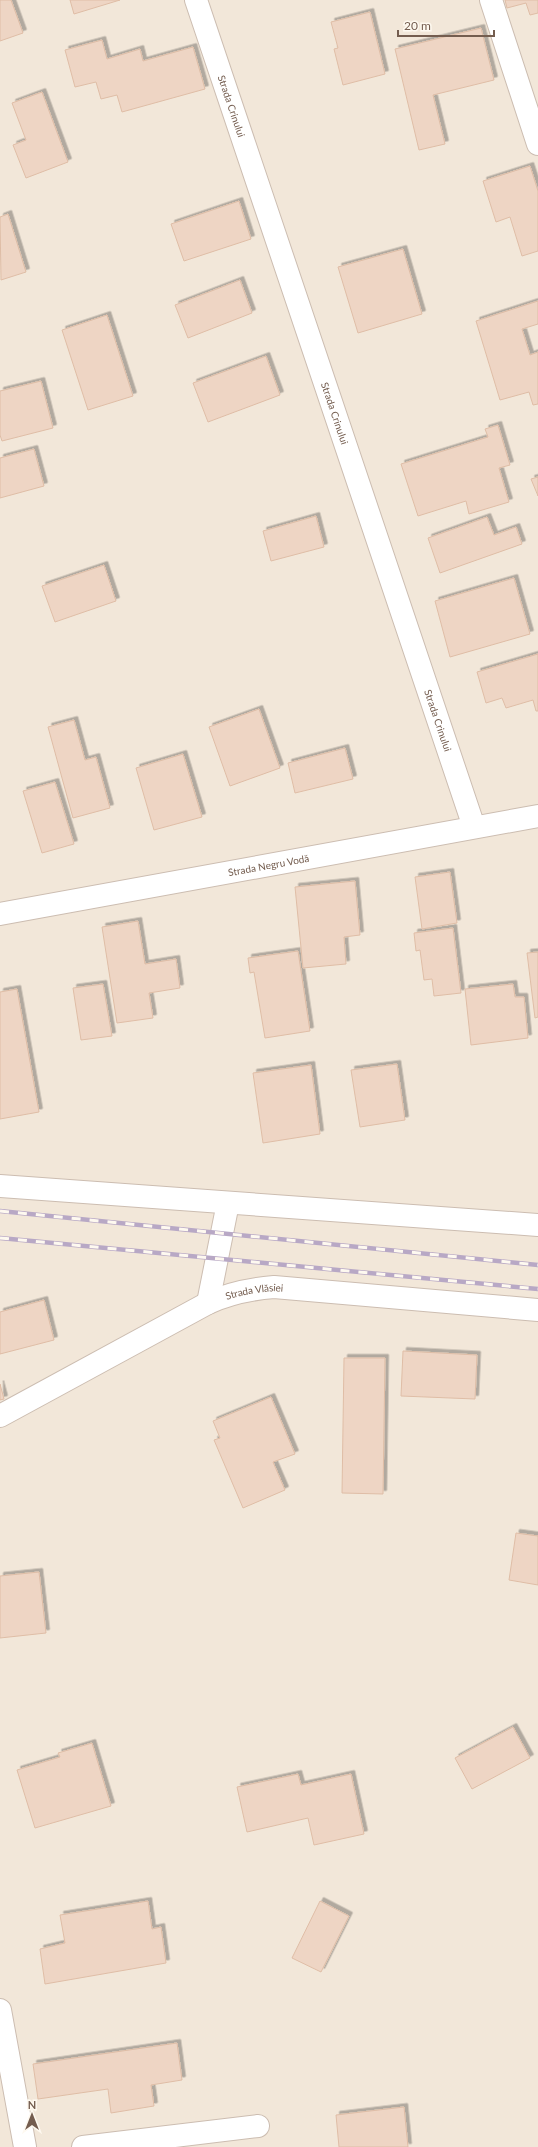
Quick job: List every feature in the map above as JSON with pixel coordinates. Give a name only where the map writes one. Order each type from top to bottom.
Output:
[{"type":"street","name":"Strada Crinului","points":[[196,0],[474,827]]},
{"type":"street","points":[[491,0],[538,144]]},
{"type":"street","name":"Strada Negru Vodă","points":[[0,914],[538,816]]},
{"type":"street","points":[[0,1186],[538,1225]]},
{"type":"street","points":[[208,1303],[228,1203]]},
{"type":"street","name":"Strada Vlăsiei","points":[[0,1416],[208,1303],[227,1295],[250,1289],[274,1287],[538,1310]]},
{"type":"street","points":[[0,2010],[25,2147]]},
{"type":"street","points":[[83,2147],[258,2126]]},
{"type":"shaded area","points":[[0,0],[538,0],[538,2147],[0,2147]]},
{"type":"building","points":[[0,0],[11,0],[23,33],[0,41]]},
{"type":"building","points":[[70,0],[120,0],[74,14]]},
{"type":"building","points":[[505,0],[538,0],[538,13],[530,15],[526,3],[507,8]]},
{"type":"building","points":[[370,12],[385,74],[343,85],[334,49],[338,48],[331,22]]},
{"type":"building","points":[[481,28],[494,80],[433,95],[445,144],[419,150],[395,49]]},
{"type":"building","points":[[102,40],[107,59],[140,49],[143,61],[193,47],[205,89],[122,112],[117,95],[101,99],[96,82],[75,87],[65,50]]},
{"type":"building","points":[[42,92],[68,162],[26,178],[13,145],[26,140],[12,103]]},
{"type":"building","points":[[530,166],[538,191],[538,251],[522,256],[510,217],[496,222],[483,181]]},
{"type":"building","points":[[239,201],[251,239],[184,261],[171,224]]},
{"type":"building","points":[[8,214],[26,272],[1,280],[0,217]]},
{"type":"building","points":[[403,249],[422,314],[358,333],[338,267]]},
{"type":"building","points":[[240,280],[252,313],[188,338],[175,305]]},
{"type":"building","points":[[538,301],[538,324],[522,329],[530,355],[538,352],[538,404],[533,405],[529,392],[500,400],[476,321]]},
{"type":"building","points":[[107,315],[133,396],[88,410],[62,330]]},
{"type":"building","points":[[266,356],[280,395],[208,422],[193,383]]},
{"type":"building","points":[[41,381],[53,428],[2,441],[0,435],[0,391]]},
{"type":"building","points":[[498,425],[510,465],[499,468],[509,502],[469,514],[466,501],[418,516],[401,464],[488,437],[485,429]]},
{"type":"building","points":[[34,449],[44,486],[0,498],[0,458]]},
{"type":"building","points":[[538,477],[538,496],[531,479]]},
{"type":"building","points":[[316,516],[324,547],[271,561],[263,531]]},
{"type":"building","points":[[487,517],[494,535],[516,527],[522,544],[440,573],[428,538]]},
{"type":"building","points":[[104,565],[116,601],[55,622],[42,586]]},
{"type":"building","points":[[514,578],[530,634],[450,657],[435,601]]},
{"type":"building","points":[[538,654],[538,711],[536,711],[533,700],[506,708],[502,698],[486,703],[477,672]]},
{"type":"building","points":[[259,709],[280,768],[230,786],[209,727]]},
{"type":"building","points":[[74,720],[85,760],[96,757],[110,808],[73,818],[48,727]]},
{"type":"building","points":[[345,748],[353,779],[295,793],[288,763]]},
{"type":"building","points":[[183,754],[202,817],[154,830],[136,768]]},
{"type":"building","points":[[55,782],[74,844],[42,853],[23,791]]},
{"type":"building","points":[[450,872],[457,923],[422,929],[415,877]]},
{"type":"building","points":[[355,881],[360,935],[344,937],[346,964],[303,968],[295,887]]},
{"type":"building","points":[[138,921],[145,964],[176,959],[180,988],[149,993],[153,1018],[117,1023],[102,927]]},
{"type":"building","points":[[453,928],[461,993],[434,996],[432,979],[424,980],[420,950],[416,951],[414,933]]},
{"type":"building","points":[[298,951],[310,1031],[265,1038],[254,972],[250,973],[248,958]]},
{"type":"building","points":[[538,952],[538,1017],[535,1018],[527,953]]},
{"type":"building","points":[[103,984],[112,1036],[81,1040],[73,988]]},
{"type":"building","points":[[513,984],[515,997],[524,997],[528,1038],[471,1045],[465,989]]},
{"type":"building","points":[[17,989],[39,1112],[0,1119],[0,992]]},
{"type":"building","points":[[397,1064],[405,1120],[360,1127],[351,1070]]},
{"type":"building","points":[[311,1065],[320,1134],[263,1143],[253,1073]]},
{"type":"building","points":[[44,1300],[54,1340],[0,1354],[0,1312]]},
{"type":"building","points":[[403,1351],[477,1355],[475,1399],[401,1396]]},
{"type":"building","points":[[344,1358],[385,1358],[383,1494],[342,1493]]},
{"type":"building","points":[[0,1384],[4,1399],[0,1400]]},
{"type":"building","points":[[271,1397],[295,1454],[273,1462],[285,1490],[243,1508],[214,1440],[220,1438],[213,1421]]},
{"type":"building","points":[[516,1533],[538,1536],[538,1585],[509,1580]]},
{"type":"building","points":[[39,1572],[46,1633],[0,1638],[0,1576]]},
{"type":"building","points":[[513,1727],[530,1758],[472,1789],[455,1758]]},
{"type":"building","points":[[92,1743],[111,1806],[35,1828],[17,1770],[60,1757],[58,1753]]},
{"type":"building","points":[[298,1774],[301,1785],[351,1774],[364,1834],[314,1845],[308,1818],[247,1832],[237,1787]]},
{"type":"building","points":[[148,1901],[152,1929],[161,1927],[166,1963],[45,1984],[40,1949],[65,1943],[60,1915]]},
{"type":"building","points":[[320,1901],[349,1916],[321,1972],[292,1958]]},
{"type":"building","points":[[177,2043],[182,2080],[151,2085],[154,2106],[111,2113],[108,2089],[38,2099],[33,2064]]},
{"type":"building","points":[[404,2107],[408,2147],[339,2147],[336,2115]]},
{"type":"railway","points":[[0,1211],[538,1265]]},
{"type":"railway","points":[[0,1238],[538,1289]]}]
